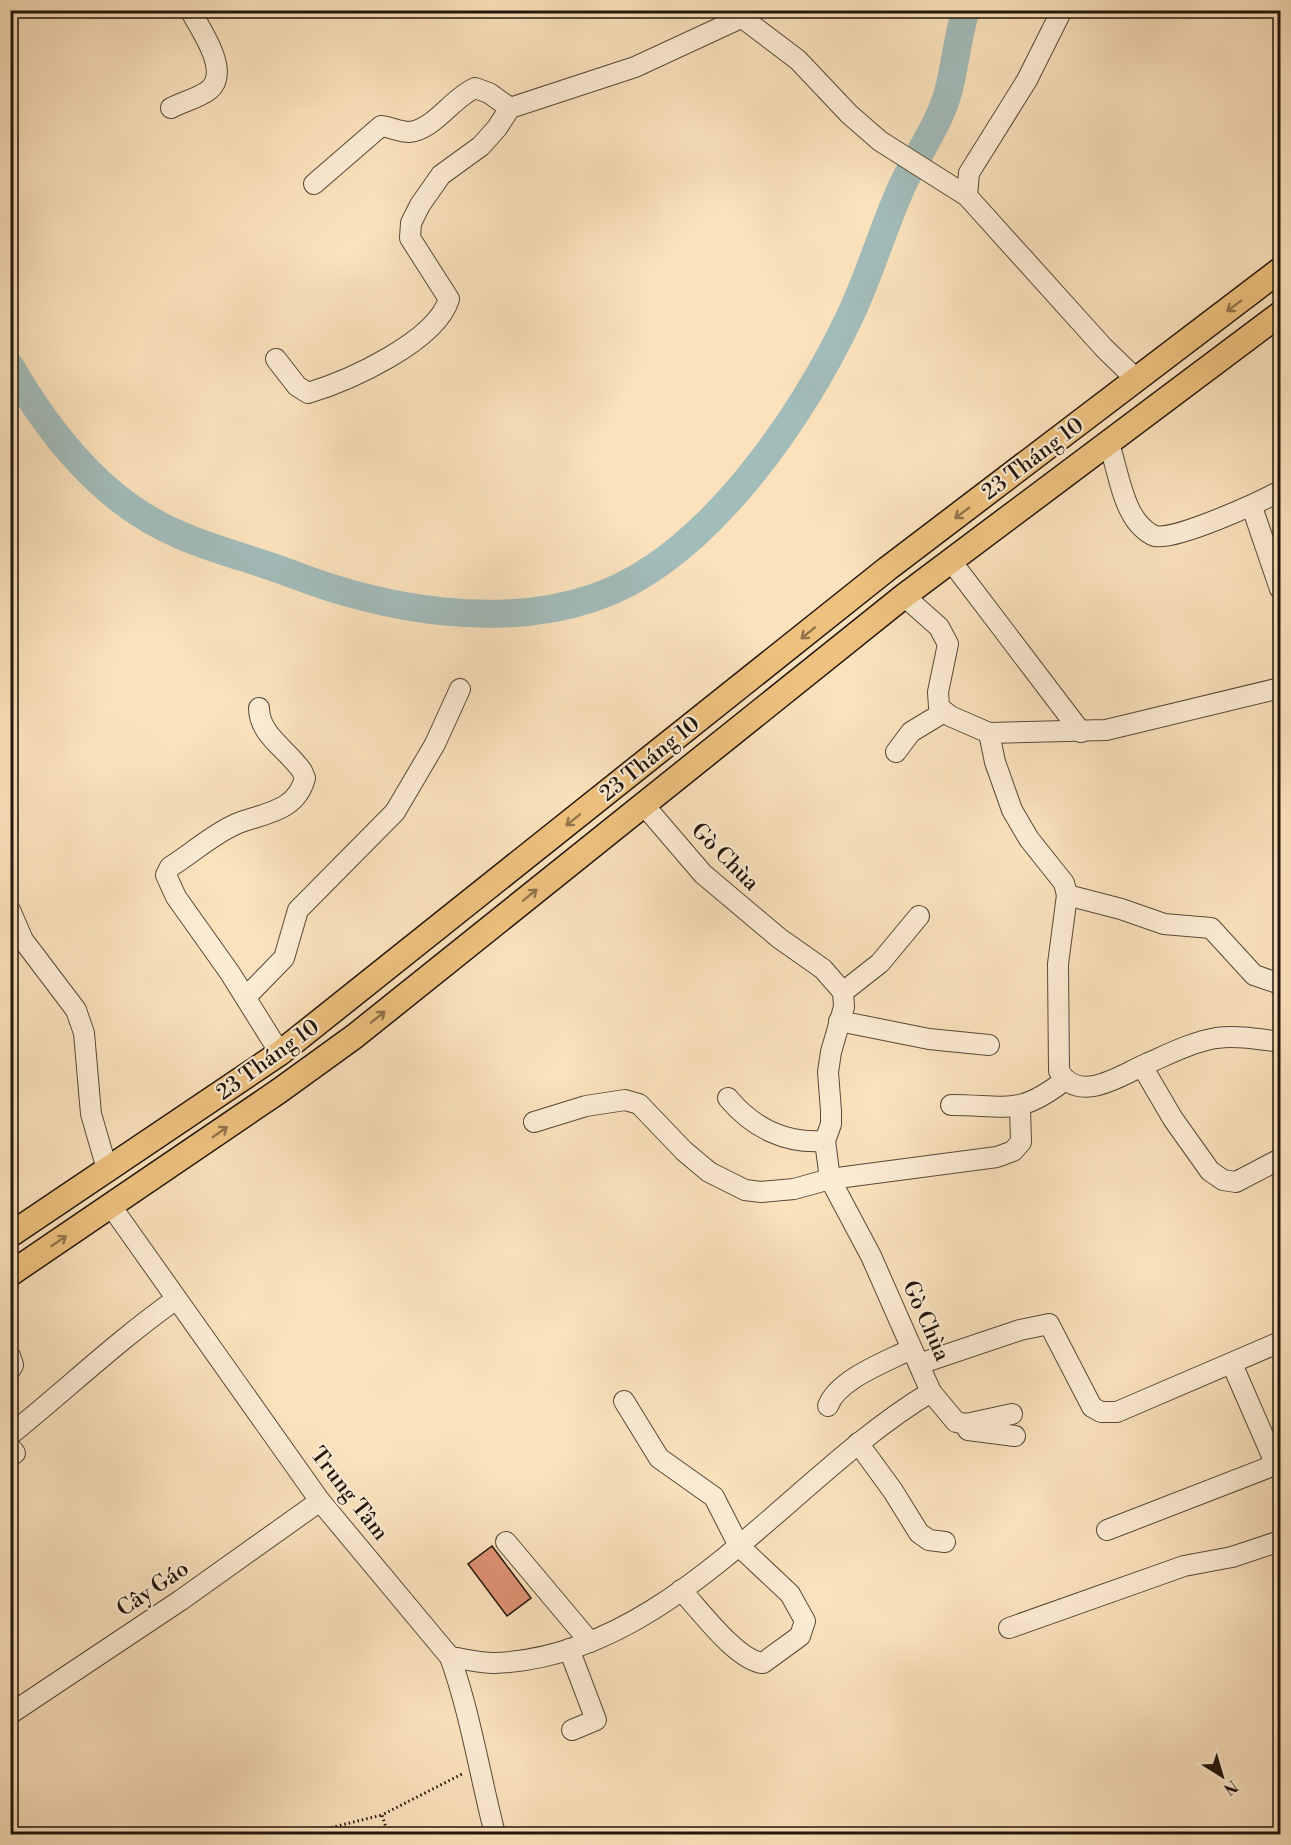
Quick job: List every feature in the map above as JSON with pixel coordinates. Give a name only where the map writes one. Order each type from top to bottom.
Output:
[{"type":"main road","name":"23 Tháng 10","points":[[10,1235],[199,1110],[280,1053],[887,569],[1281,270]]},
{"type":"main road","name":"23 Tháng 10","points":[[10,1274],[279,1091],[355,1036],[904,596],[1281,314]]},
{"type":"main road","points":[[1137,380],[1158,407]]},
{"type":"main road","points":[[100,1175],[111,1206]]},
{"type":"street","points":[[171,108],[209,90],[218,79],[218,65],[190,10]]},
{"type":"street","points":[[967,196],[969,173],[1027,80],[1062,10]]},
{"type":"street","points":[[276,360],[297,386],[308,393],[398,352],[435,321],[446,309],[449,299],[410,238],[411,223],[420,205],[441,175],[481,146],[510,108],[635,67],[737,14],[798,60],[849,114],[880,141],[967,196],[1104,348],[1137,380]]},
{"type":"street","points":[[314,184],[381,126],[407,132],[418,129],[463,93],[475,88],[489,93],[510,108]]},
{"type":"street","points":[[1109,444],[1131,513],[1142,528],[1155,536],[1188,530],[1252,507],[1281,491]]},
{"type":"street","points":[[1252,507],[1281,589]]},
{"type":"street","points":[[951,561],[1081,732]]},
{"type":"street","points":[[904,596],[939,627],[948,644],[937,700],[944,712],[989,733],[1081,732],[1134,725],[1281,688]]},
{"type":"street","points":[[246,997],[284,957],[298,910],[395,812],[435,744],[460,690]]},
{"type":"street","points":[[258,708],[259,720],[265,730],[302,771],[305,778],[303,787],[277,812],[237,824],[170,867],[166,875],[176,897],[246,997],[280,1053]]},
{"type":"street","points":[[896,752],[911,732],[944,712]]},
{"type":"street","points":[[989,733],[994,762],[1011,810],[1029,839],[1064,883],[1067,895],[1058,963],[1059,1071],[1065,1080],[1079,1086],[1097,1086],[1215,1038],[1252,1038],[1281,1042]]},
{"type":"street","name":"Gò Chùa","points":[[450,1657],[491,1663],[524,1661],[591,1642],[666,1602],[740,1546],[858,1443],[901,1410],[931,1392],[871,1256],[830,1179],[825,1141],[831,1125],[828,1072],[831,1052],[844,1007],[843,992],[823,969],[771,932],[702,874],[643,804]]},
{"type":"street","points":[[1067,895],[1164,924],[1211,928],[1254,975],[1281,984]]},
{"type":"street","points":[[10,910],[23,940],[76,1010],[84,1033],[91,1114],[100,1175]]},
{"type":"street","points":[[843,992],[880,963],[920,916]]},
{"type":"street","points":[[839,1021],[929,1039],[989,1046]]},
{"type":"street","points":[[1142,1066],[1173,1119],[1210,1171],[1223,1180],[1236,1182],[1281,1159]]},
{"type":"street","points":[[951,1105],[1020,1107],[1037,1099],[1065,1080]]},
{"type":"street","points":[[728,1098],[746,1117],[773,1133],[798,1141],[825,1141]]},
{"type":"street","points":[[534,1122],[565,1110],[625,1100],[639,1104],[684,1151],[709,1172],[745,1190],[775,1192],[830,1179],[997,1157],[1013,1151],[1022,1142],[1020,1107]]},
{"type":"street","name":"Trung Tâm","points":[[111,1206],[175,1300],[320,1501],[450,1657],[461,1687],[477,1766],[495,1834]]},
{"type":"street","points":[[10,1435],[80,1379],[130,1332],[175,1300]]},
{"type":"street","points":[[828,1406],[833,1394],[843,1385],[915,1356],[1048,1324],[1092,1407],[1101,1412],[1118,1412],[1281,1342]]},
{"type":"street","points":[[10,1356],[13,1365],[10,1370]]},
{"type":"street","points":[[1107,1530],[1278,1464],[1232,1364]]},
{"type":"street","points":[[931,1392],[956,1422],[968,1430],[1015,1436]]},
{"type":"street","points":[[624,1401],[659,1458],[714,1497],[740,1546],[790,1594],[805,1621],[800,1636],[763,1663],[756,1663],[738,1652],[681,1590]]},
{"type":"street","points":[[956,1422],[966,1424],[1012,1414]]},
{"type":"street","points":[[858,1443],[893,1491],[915,1528],[929,1540],[945,1542]]},
{"type":"street","points":[[10,1447],[15,1453],[10,1457]]},
{"type":"street","name":"Cây Gáo","points":[[10,1714],[181,1600],[320,1501]]},
{"type":"street","points":[[1010,1628],[1184,1566],[1232,1557],[1281,1541]]},
{"type":"street","points":[[506,1542],[591,1642]]},
{"type":"street","points":[[569,1649],[596,1720],[572,1730]]},
{"type":"path","points":[[305,1834],[382,1815],[477,1766]]},
{"type":"path","points":[[382,1815],[388,1834]]},
{"type":"building","points":[[492,1546],[531,1598],[507,1616],[468,1564]]},
{"type":"waterway","points":[[10,366],[62,442],[104,486],[127,505],[153,521],[194,541],[364,597],[441,611],[480,614],[519,613],[557,608],[593,598],[634,579],[674,553],[711,519],[777,440],[805,398],[850,316],[902,186],[946,100],[966,10]]}]
